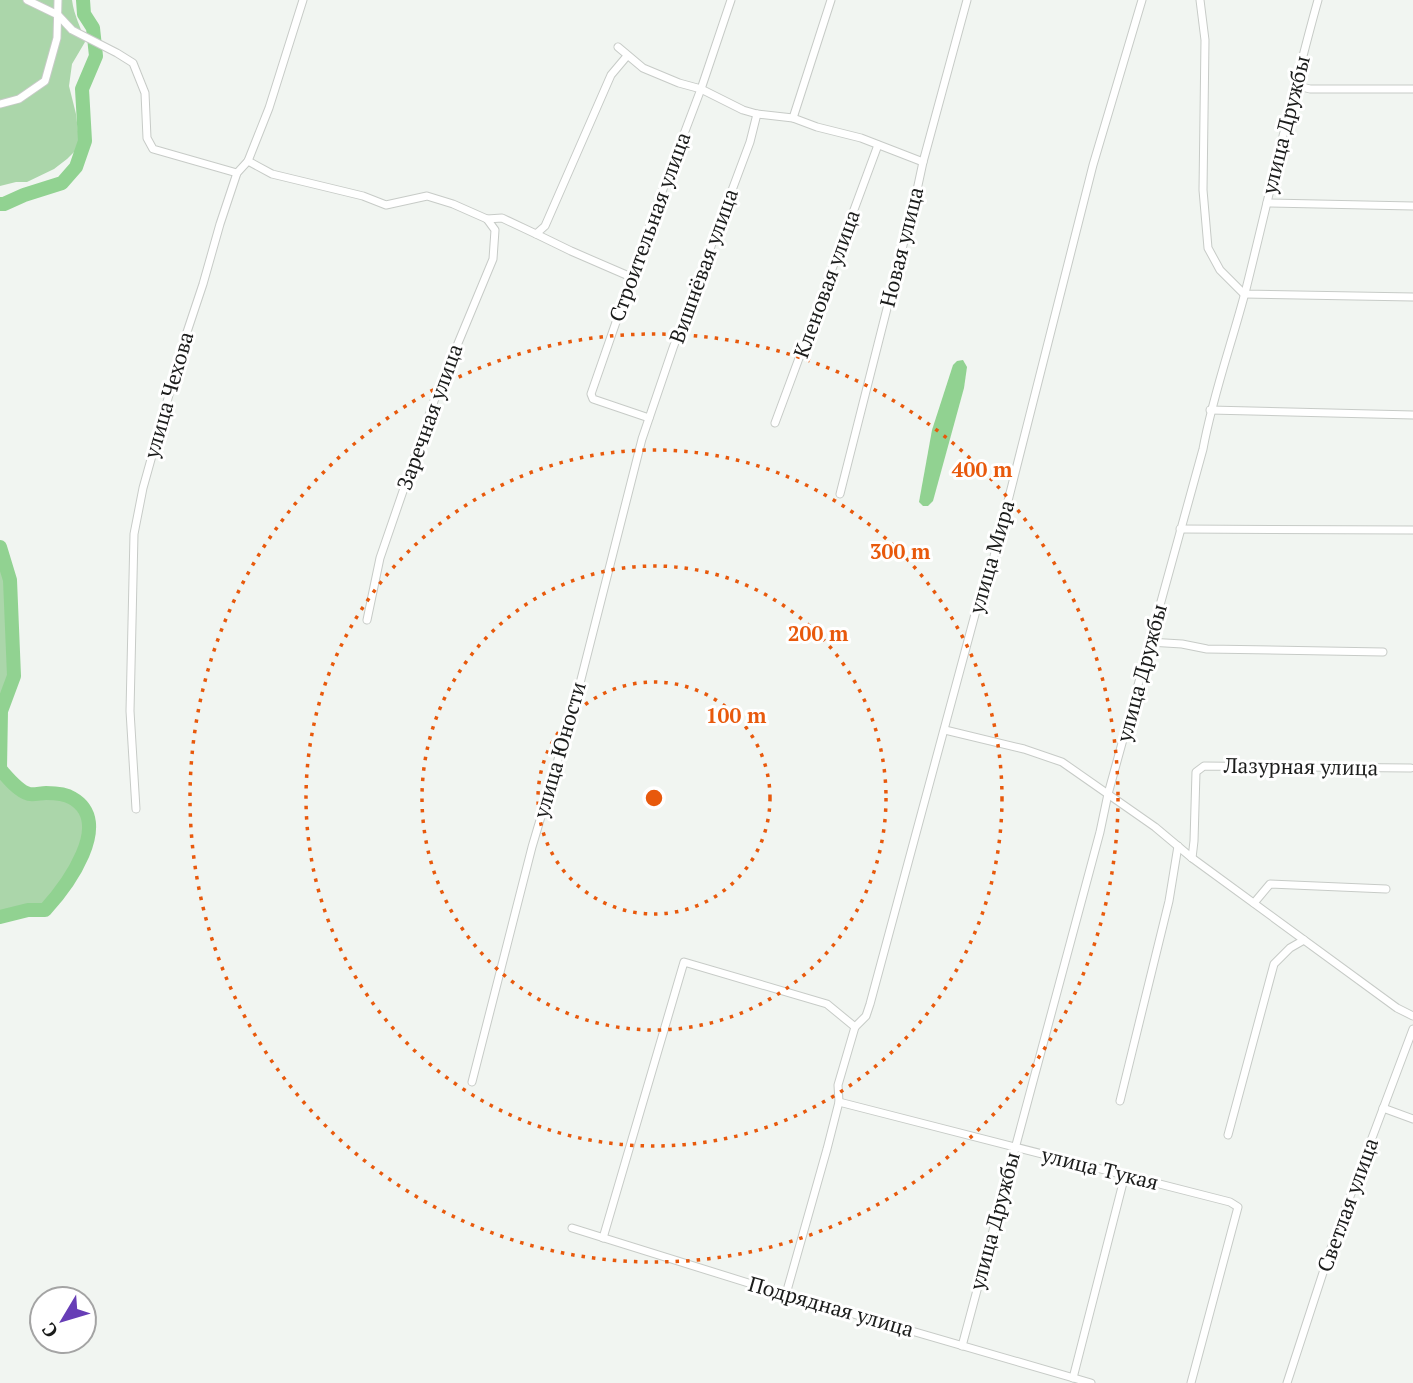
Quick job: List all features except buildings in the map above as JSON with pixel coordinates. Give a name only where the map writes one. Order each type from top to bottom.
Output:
[{"type":"street","points":[[27,0],[58,15],[72,30],[133,63],[145,93],[147,138],[153,149],[237,173]]},
{"type":"street","points":[[0,104],[19,99],[45,81],[57,38],[58,0]]},
{"type":"street","name":"улица Чехова","points":[[136,809],[130,711],[134,534],[143,488],[184,341],[237,173],[248,161],[269,108],[303,0]]},
{"type":"street","name":"Строительная улица","points":[[649,418],[591,397],[631,277],[731,0]]},
{"type":"street","points":[[793,118],[831,0]]},
{"type":"street","name":"Новая улица","points":[[840,494],[923,162],[967,0]]},
{"type":"street","name":"улица Мира","points":[[786,1294],[839,1102],[838,1085],[855,1027],[866,1016],[870,1004],[977,607],[989,576],[1093,165],[1142,0]]},
{"type":"street","points":[[1200,0],[1205,40],[1203,190],[1208,248],[1220,270],[1244,294],[1413,297]]},
{"type":"street","name":"улица Дружбы","points":[[962,1346],[1108,794],[1203,449],[1210,410],[1244,294],[1294,85],[1318,0]]},
{"type":"street","points":[[618,47],[643,68],[678,83],[701,89],[743,110],[793,118],[861,138],[923,162]]},
{"type":"street","points":[[536,233],[545,226],[611,75],[627,56]]},
{"type":"street","points":[[1294,85],[1310,89],[1413,89]]},
{"type":"street","name":"Вишнёвая улица","points":[[649,418],[750,142],[757,114]]},
{"type":"street","name":"Кленовая улица","points":[[775,423],[878,145]]},
{"type":"street","points":[[248,161],[272,174],[363,196],[386,205],[427,196],[487,219],[502,218],[631,277]]},
{"type":"street","points":[[1267,203],[1413,206]]},
{"type":"street","name":"Заречная улица","points":[[367,620],[380,558],[402,493],[439,390],[493,259],[495,230],[487,219]]},
{"type":"street","points":[[1210,410],[1413,415]]},
{"type":"street","name":"улица Юности","points":[[472,1082],[532,847],[576,699],[649,418]]},
{"type":"street","points":[[1181,530],[1413,530]]},
{"type":"street","points":[[1149,642],[1206,649],[1383,652]]},
{"type":"street","points":[[945,730],[1024,749],[1062,762],[1397,1008],[1413,1016]]},
{"type":"street","name":"Лазурная улица","points":[[1192,858],[1196,772],[1204,765],[1411,768]]},
{"type":"street","points":[[1120,1101],[1169,901],[1178,846]]},
{"type":"street","points":[[1254,903],[1270,884],[1386,889]]},
{"type":"street","points":[[1228,1135],[1274,964],[1290,948],[1304,940]]},
{"type":"street","points":[[603,1238],[684,962],[827,1004],[855,1027]]},
{"type":"street","name":"Светлая улица","points":[[1287,1383],[1334,1239],[1413,1029]]},
{"type":"street","name":"улица Тукая","points":[[839,1102],[1230,1202],[1238,1207],[1191,1383]]},
{"type":"street","points":[[1383,1108],[1413,1119]]},
{"type":"street","points":[[1073,1378],[1125,1175]]},
{"type":"street","name":"Подрядная улица","points":[[572,1228],[1091,1383]]},
{"type":"shaded area","points":[[0,0],[72,0],[85,42],[72,64],[69,86],[79,140],[76,150],[54,169],[27,182],[0,186]]},
{"type":"shaded area","points":[[963,360],[967,367],[964,388],[933,501],[928,506],[923,506],[919,502],[932,430],[953,365]]},
{"type":"shaded area","points":[[0,555],[8,595],[10,634],[0,714]]},
{"type":"shaded area","points":[[0,764],[28,789],[68,792],[85,812],[85,836],[79,853],[58,895],[43,909],[27,906],[0,912]]},
{"type":"waterway","points":[[0,204],[62,183],[76,167],[85,141],[82,89],[96,56],[93,28],[84,14],[83,0]]},
{"type":"waterway","points":[[0,547],[10,580],[14,676],[1,711],[0,769],[13,784],[25,792],[72,798],[84,809],[89,822],[88,838],[74,871],[45,910],[28,910],[0,917]]}]
